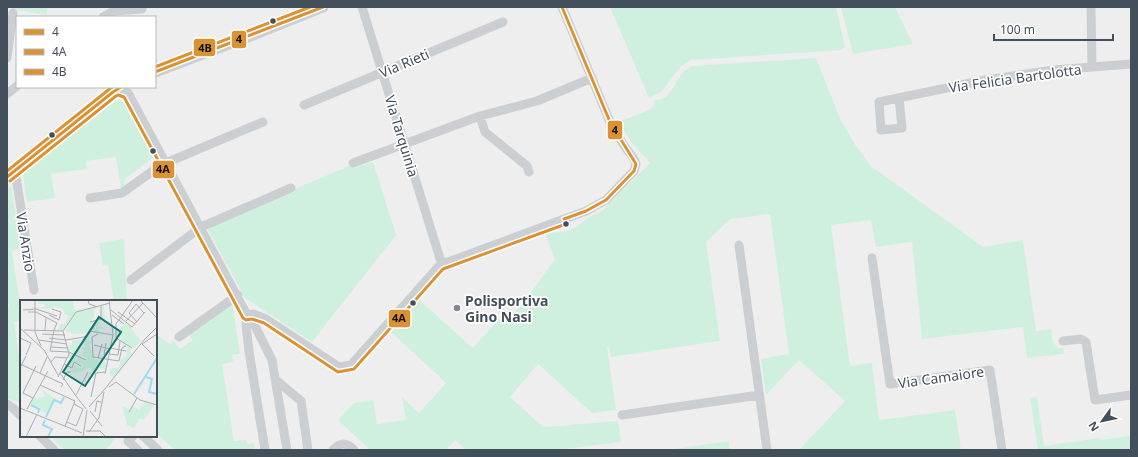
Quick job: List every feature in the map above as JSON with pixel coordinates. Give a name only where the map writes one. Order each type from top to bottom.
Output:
[{"type":"street","points":[[156,72],[323,7]]},
{"type":"street","name":"Via Tarquinia","points":[[362,7],[442,264]]},
{"type":"street","points":[[248,315],[253,314],[266,319],[339,367],[352,364],[442,264],[586,211],[606,200],[634,171],[636,164],[610,122],[562,7]]},
{"type":"street","points":[[1091,7],[1092,67]]},
{"type":"street","points":[[105,16],[114,11],[141,11]]},
{"type":"street","points":[[7,58],[13,13]]},
{"type":"street","name":"Via Rieti","points":[[304,105],[504,22]]},
{"type":"street","name":"Via Felicia Bartolotta","points":[[899,98],[985,80],[1054,70],[1131,64]]},
{"type":"street","points":[[353,162],[480,116],[537,101],[592,78]]},
{"type":"street","points":[[7,94],[16,87]]},
{"type":"street","points":[[11,174],[124,89],[166,162],[272,360],[287,450]]},
{"type":"street","points":[[480,116],[485,132],[527,166],[529,172]]},
{"type":"street","points":[[90,198],[122,193],[166,162],[263,122]]},
{"type":"street","name":"Via Anzio","points":[[11,174],[34,290]]},
{"type":"street","points":[[131,280],[201,227],[291,188]]},
{"type":"street","points":[[739,245],[767,450]]},
{"type":"street","name":"Via Camaiore","points":[[872,258],[890,384],[990,370],[1002,450]]},
{"type":"street","points":[[179,337],[238,295]]},
{"type":"street","points":[[248,315],[246,324],[249,351],[265,450]]},
{"type":"street","points":[[1063,341],[1081,339],[1086,342],[1095,400],[1131,395]]},
{"type":"street","points":[[276,380],[301,401],[308,450]]},
{"type":"street","points":[[622,415],[760,395]]},
{"type":"street","points":[[7,404],[20,415]]},
{"type":"street","points":[[41,437],[54,450]]},
{"type":"street","points":[[132,437],[128,441],[138,450]]},
{"type":"street","points":[[144,437],[158,450]]},
{"type":"street","points":[[333,450],[341,443],[345,443],[354,450]]},
{"type":"green space","points":[[7,7],[48,7],[46,15],[8,8],[7,11]]},
{"type":"green space","points":[[610,7],[836,7],[845,47],[841,50],[691,60],[681,66],[662,91],[649,98]]},
{"type":"green space","points":[[841,7],[895,7],[913,44],[853,54]]},
{"type":"green space","points":[[816,58],[841,121],[856,146],[871,166],[983,247],[1023,240],[1036,331],[1051,329],[1053,342],[1058,348],[1063,348],[1064,354],[1027,358],[1023,327],[922,339],[912,242],[876,247],[871,220],[831,225],[850,366],[872,363],[879,420],[955,410],[961,450],[799,450],[845,401],[799,360],[766,395],[761,359],[789,354],[770,214],[730,219],[706,242],[720,341],[611,357],[609,347],[607,347],[616,410],[592,413],[538,364],[510,397],[543,427],[618,421],[621,442],[556,450],[466,450],[455,440],[446,450],[366,450],[368,448],[338,420],[354,403],[373,400],[377,424],[406,420],[402,397],[419,413],[446,383],[390,331],[418,299],[473,348],[499,319],[505,324],[524,302],[555,259],[545,233],[564,232],[577,227],[589,217],[603,210],[650,163],[631,142],[619,122],[652,108],[655,100],[663,99],[668,95],[683,72],[692,66]]},
{"type":"green space","points":[[117,100],[123,102],[132,114],[154,157],[124,180],[125,188],[121,188],[116,157],[86,161],[87,169],[51,174],[55,198],[27,202],[23,176],[25,172]]},
{"type":"green space","points":[[373,162],[396,235],[312,342],[245,298],[207,228],[295,192],[294,189],[352,165],[354,168]]},
{"type":"green space","points":[[11,186],[21,249],[12,251],[20,303],[20,321],[14,322],[20,361],[20,401],[18,402],[7,398],[7,308],[9,306],[7,296],[7,189]]},
{"type":"green space","points":[[124,239],[127,300],[114,300],[108,265],[103,266],[99,243]]},
{"type":"green space","points":[[232,302],[240,354],[232,355],[233,362],[222,364],[234,441],[246,440],[247,444],[254,443],[255,450],[175,450],[157,434],[157,335],[170,344],[174,341],[180,349],[193,340],[188,334]]},
{"type":"green space","points":[[1037,397],[1044,446],[1099,438],[1100,440],[1131,436],[1131,450],[1038,450],[1030,398]]},
{"type":"green space","points":[[51,437],[117,437],[105,450],[65,450]]},
{"type":"green space","points":[[729,441],[730,450],[667,450]]},
{"type":"transit line","name":"4B","points":[[156,67],[310,7]]},
{"type":"transit line","name":"4","points":[[156,72],[323,7]]},
{"type":"transit line","name":"4","points":[[562,7],[610,122],[636,164],[634,171],[606,200],[586,211],[564,219]]},
{"type":"transit line","name":"4B","points":[[7,171],[111,88]]},
{"type":"transit line","name":"4","points":[[7,177],[119,88]]},
{"type":"transit line","name":"4A","points":[[10,181],[116,96],[118,95],[124,97],[243,318],[246,320],[252,319],[264,323],[338,372],[354,369],[443,269],[566,224]]},
{"type":"place","name":"Polisportiva Gino Nasi","points":[[457,308]]}]
